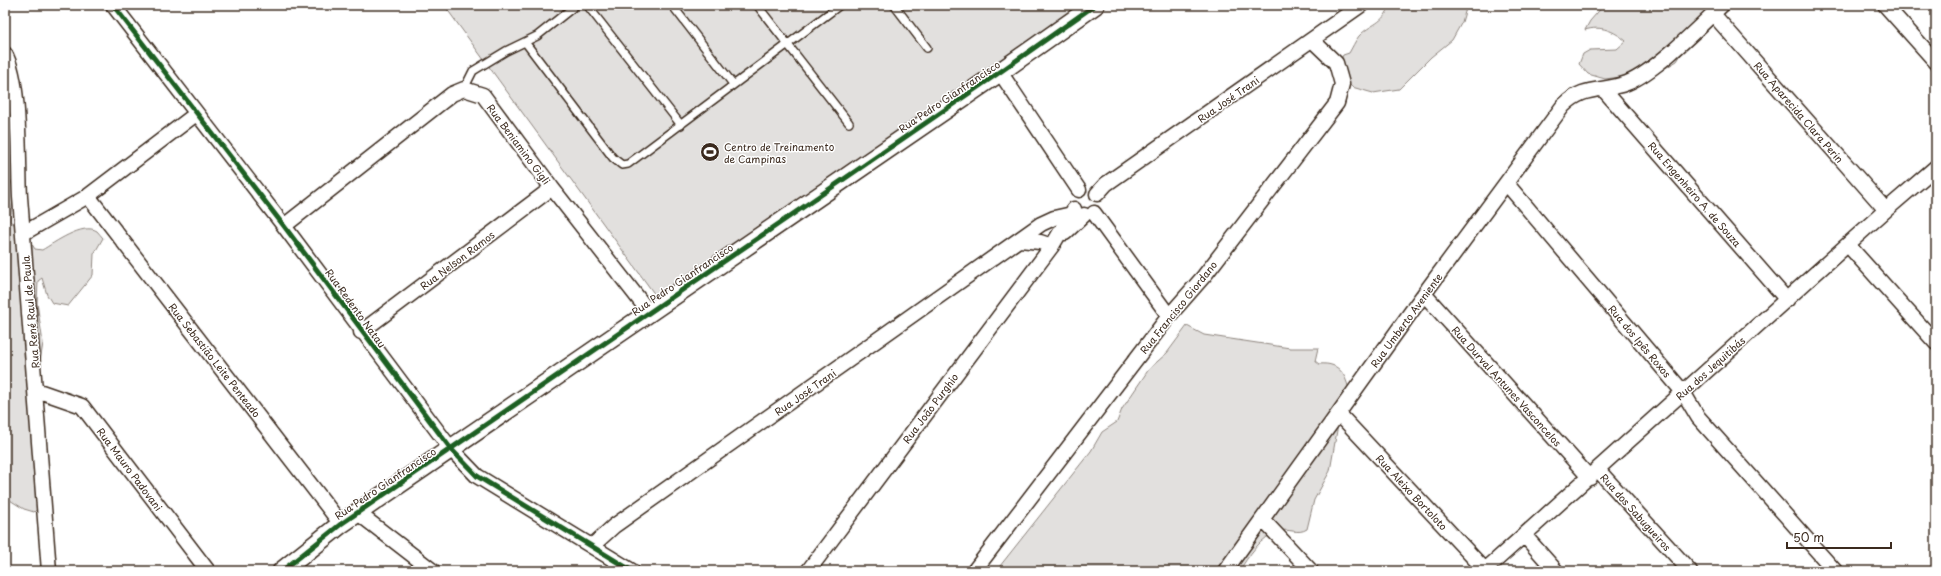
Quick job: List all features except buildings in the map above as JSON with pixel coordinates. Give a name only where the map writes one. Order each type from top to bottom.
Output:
[{"type":"street","name":"Rua Redento Natau","points":[[113,5],[284,226],[450,449],[477,476],[632,571]]},
{"type":"street","name":"Rua Pedro Gianfrancisco","points":[[282,571],[341,524],[1000,72],[1095,5]]},
{"type":"street","name":"Rua José Trani","points":[[1097,194],[1106,184],[1361,5]]},
{"type":"street","points":[[1885,5],[1936,62]]},
{"type":"street","name":"Rua Umberto Aveniente","points":[[1224,571],[1263,520],[1424,294],[1507,184],[1563,106],[1573,96],[1587,90],[1603,89],[1628,83],[1644,74],[1717,9]]},
{"type":"street","name":"Rua Aparecida Clara Perin","points":[[1717,9],[1886,210]]},
{"type":"street","name":"Rua Francisco Giordano","points":[[974,571],[1169,316],[1204,276],[1337,103],[1342,84],[1336,63],[1312,40]]},
{"type":"street","name":"Rua René Raul de Paula","points":[[5,54],[8,60],[15,89],[49,571]]},
{"type":"street","points":[[1000,72],[1079,190]]},
{"type":"street","points":[[284,226],[452,94],[464,89]]},
{"type":"street","name":"Rua Beniamino Gigli","points":[[464,89],[483,95],[552,188],[650,312]]},
{"type":"street","name":"Rua Engenheiro A. de Souza","points":[[1603,89],[1787,300]]},
{"type":"street","points":[[24,233],[88,196],[196,114]]},
{"type":"street","name":"Rua dos Jequitibás","points":[[1485,571],[1886,210],[1934,174]]},
{"type":"street","name":"Rua dos Ipês Roxos","points":[[1507,184],[1683,392],[1698,416],[1835,571]]},
{"type":"street","name":"Rua Nelson Ramos","points":[[362,332],[552,188]]},
{"type":"street","points":[[1081,213],[1099,205],[1097,194],[1091,189],[1079,190],[1074,197],[1081,213],[1169,316]]},
{"type":"street","name":"Rua Sebastião Leite Penteado","points":[[88,196],[341,524]]},
{"type":"street","name":"Rua José Trani","points":[[592,546],[614,526],[1042,224],[1054,218],[1081,213]]},
{"type":"street","name":"Rua João Purghio","points":[[808,571],[1052,246],[1081,213]]},
{"type":"street","points":[[1020,240],[1040,242],[1052,246]]},
{"type":"street","points":[[1848,245],[1936,343]]},
{"type":"street","name":"Rua Durval Antunes Vasconcelos","points":[[1424,294],[1594,474]]},
{"type":"street","name":"Rua Mauro Padovani","points":[[36,390],[82,406],[208,571]]},
{"type":"street","name":"Rua Aleixo Bortoloto","points":[[1338,414],[1485,571]]},
{"type":"street","name":"Rua dos Sabugueiros","points":[[1594,474],[1690,571]]},
{"type":"street","points":[[358,513],[433,571]]},
{"type":"street","points":[[1263,520],[1311,571]]},
{"type":"street","points":[[1524,535],[1556,571]]},
{"type":"lane","points":[[464,89],[473,71],[506,51],[537,36],[576,5]]},
{"type":"lane","points":[[587,5],[681,125]]},
{"type":"lane","points":[[672,5],[733,84]]},
{"type":"lane","points":[[757,5],[849,123]]},
{"type":"lane","points":[[525,42],[613,158],[622,165],[628,164],[840,5]]},
{"type":"lane","points":[[894,5],[926,48]]},
{"type":"shaded area","name":"Centro de Treinamento de Campinas","points":[[444,5],[1079,5],[658,299]]},
{"type":"shaded area","points":[[1390,5],[1467,5],[1462,22],[1452,40],[1431,57],[1399,89],[1373,93],[1352,87],[1335,72],[1343,55],[1349,53],[1363,32],[1384,16]]},
{"type":"shaded area","points":[[1604,5],[1723,5],[1691,39],[1677,61],[1659,72],[1605,79],[1588,74],[1579,64],[1583,54],[1590,50],[1617,49],[1626,41],[1617,34],[1607,30],[1596,28],[1585,30],[1590,21]]},
{"type":"shaded area","points":[[5,167],[14,192],[10,221],[24,232],[35,249],[42,250],[69,234],[84,229],[97,231],[103,238],[94,254],[93,275],[68,306],[52,303],[47,295],[42,278],[38,281],[37,303],[43,343],[34,403],[41,506],[34,512],[24,509],[5,497]]},
{"type":"shaded area","points":[[1187,326],[1204,335],[1290,348],[1318,348],[1315,361],[1319,364],[1327,364],[1338,368],[1345,377],[1351,397],[1340,413],[1330,471],[1314,500],[1307,529],[1304,531],[1283,530],[1272,534],[1261,542],[1239,571],[996,571],[1091,451],[1102,432],[1117,422],[1122,409],[1149,369],[1167,353]]},
{"type":"cycle path","points":[[113,5],[284,226],[451,449],[477,476],[632,571]]},
{"type":"cycle path","points":[[282,571],[341,524],[1000,72],[1095,5]]},
{"type":"place","name":"Centro de Treinamento de Campinas","points":[[710,152]]}]
